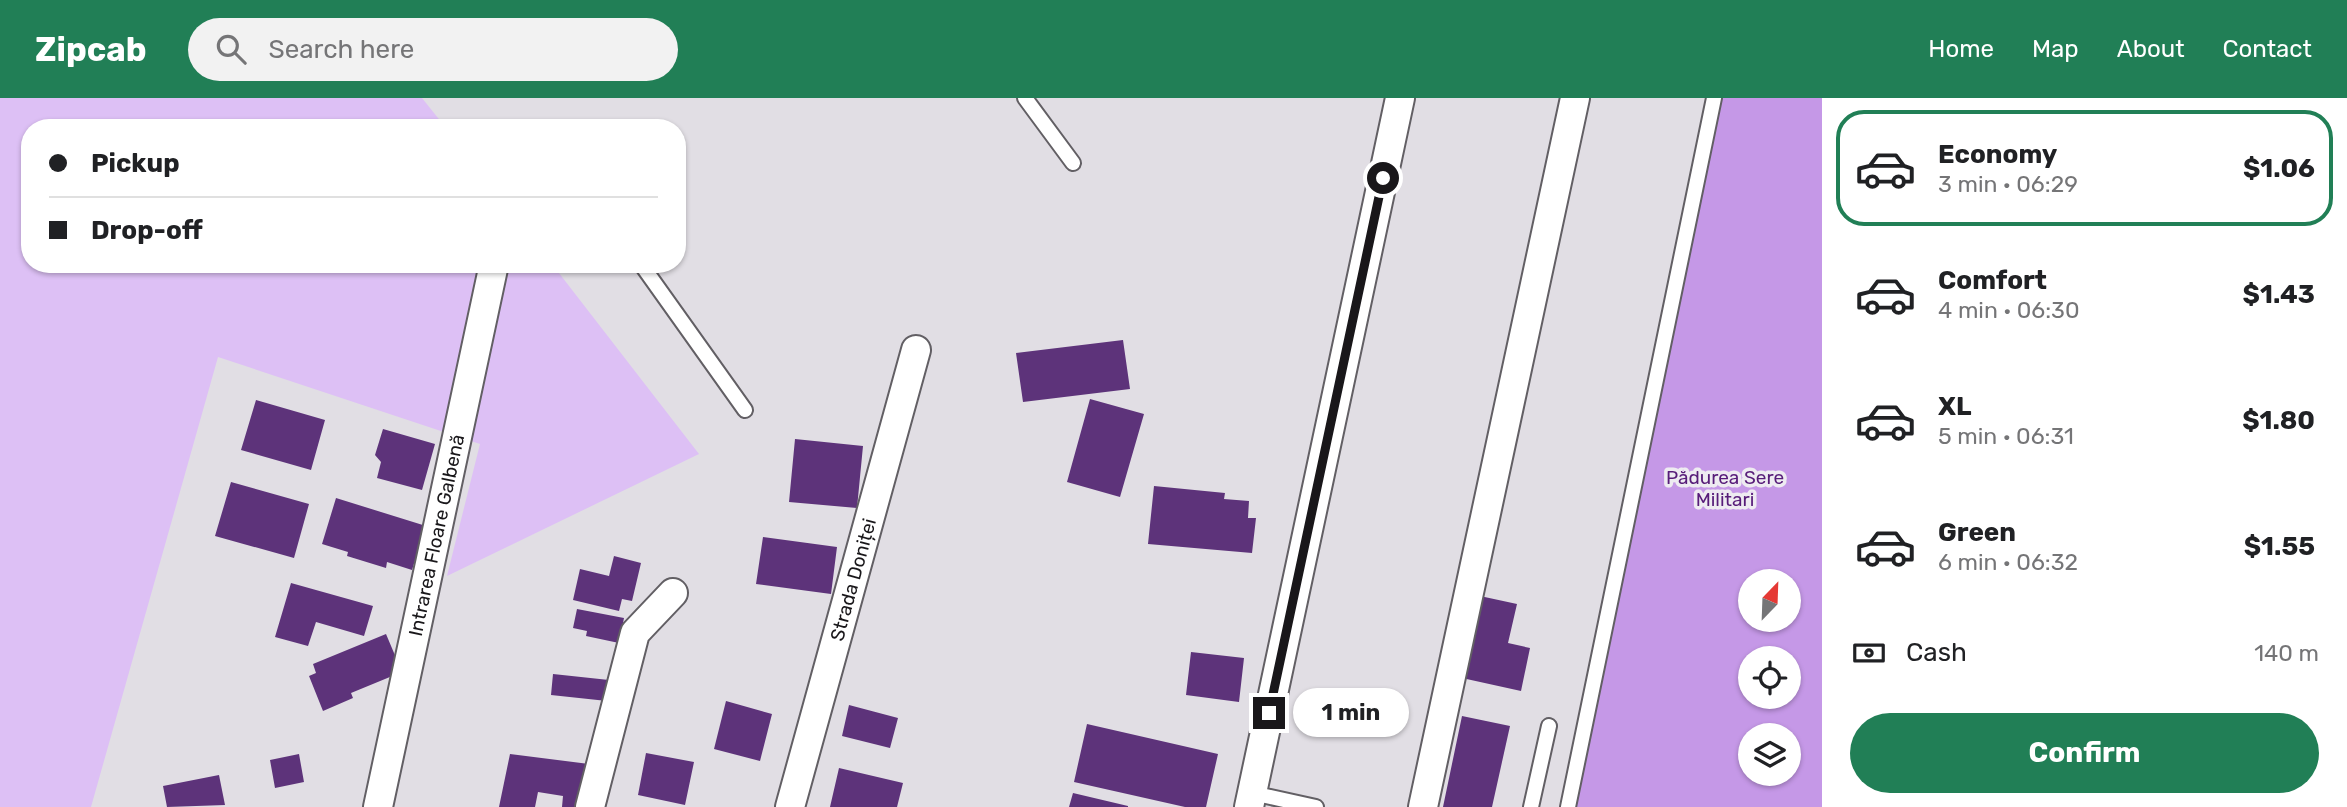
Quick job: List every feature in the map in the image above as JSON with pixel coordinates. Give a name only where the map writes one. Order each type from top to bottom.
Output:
[{"type":"street","points":[[1251,800],[1400,98]]},
{"type":"street","points":[[1423,807],[1576,98]]},
{"type":"street","name":"Intrarea Floare Galbenă","points":[[378,807],[492,273]]},
{"type":"street","name":"Strada Doniței","points":[[790,807],[916,350]]},
{"type":"street","points":[[590,807],[635,632],[673,593]]},
{"type":"lane","points":[[1025,98],[1073,163]]},
{"type":"lane","points":[[1568,807],[1713,98]]},
{"type":"lane","points":[[647,273],[745,410]]},
{"type":"lane","points":[[1531,807],[1549,726]]},
{"type":"lane","points":[[1251,800],[1316,807]]},
{"type":"shaded area","points":[[0,98],[422,98],[439,119],[21,119],[21,273],[559,273],[699,454],[447,576],[480,444],[218,357],[91,807],[0,807]]},
{"type":"green space","name":"Pădurea Sere Militari","points":[[1707,98],[1822,98],[1822,807],[1561,807]]},
{"type":"building","points":[[1123,340],[1130,389],[1023,402],[1016,353]]},
{"type":"building","points":[[1090,399],[1144,414],[1120,497],[1067,482]]},
{"type":"building","points":[[256,400],[325,420],[311,470],[241,450]]},
{"type":"building","points":[[383,429],[435,444],[422,490],[377,478],[381,462],[375,455]]},
{"type":"building","points":[[795,439],[863,446],[857,508],[789,502]]},
{"type":"building","points":[[231,482],[309,504],[294,558],[215,536]]},
{"type":"building","points":[[1154,486],[1225,493],[1224,499],[1249,501],[1248,518],[1256,518],[1252,553],[1148,544]]},
{"type":"building","points":[[336,498],[426,526],[412,570],[387,562],[386,568],[347,556],[348,552],[322,544]]},
{"type":"building","points":[[763,537],[837,547],[831,594],[756,584]]},
{"type":"building","points":[[614,556],[641,563],[632,601],[622,599],[619,611],[573,600],[580,569],[609,576]]},
{"type":"building","points":[[291,583],[373,606],[364,636],[316,622],[308,646],[275,637]]},
{"type":"building","points":[[1480,596],[1517,604],[1508,643],[1530,648],[1521,691],[1462,678]]},
{"type":"building","points":[[577,609],[624,618],[619,643],[586,636],[587,631],[573,628]]},
{"type":"building","points":[[386,634],[402,672],[351,693],[353,698],[323,711],[309,676],[316,673],[313,664]]},
{"type":"building","points":[[1191,652],[1244,658],[1239,702],[1186,695]]},
{"type":"building","points":[[553,674],[609,680],[607,701],[551,695]]},
{"type":"building","points":[[726,701],[772,714],[760,761],[714,749]]},
{"type":"building","points":[[849,705],[898,718],[890,748],[842,736]]},
{"type":"building","points":[[1462,716],[1510,726],[1492,807],[1443,807]]},
{"type":"building","points":[[1087,724],[1218,754],[1206,807],[1185,807],[1074,782]]},
{"type":"building","points":[[646,753],[694,762],[685,805],[638,795]]},
{"type":"building","points":[[299,754],[304,782],[275,788],[270,760]]},
{"type":"building","points":[[510,754],[589,764],[583,807],[562,807],[563,796],[538,792],[535,807],[499,807]]},
{"type":"building","points":[[839,768],[903,783],[897,807],[830,807]]},
{"type":"building","points":[[219,775],[225,805],[167,807],[163,786]]},
{"type":"building","points":[[1073,793],[1128,806],[1128,807],[1069,807]]},
{"type":"route","points":[[1269,713],[1383,178]]}]
